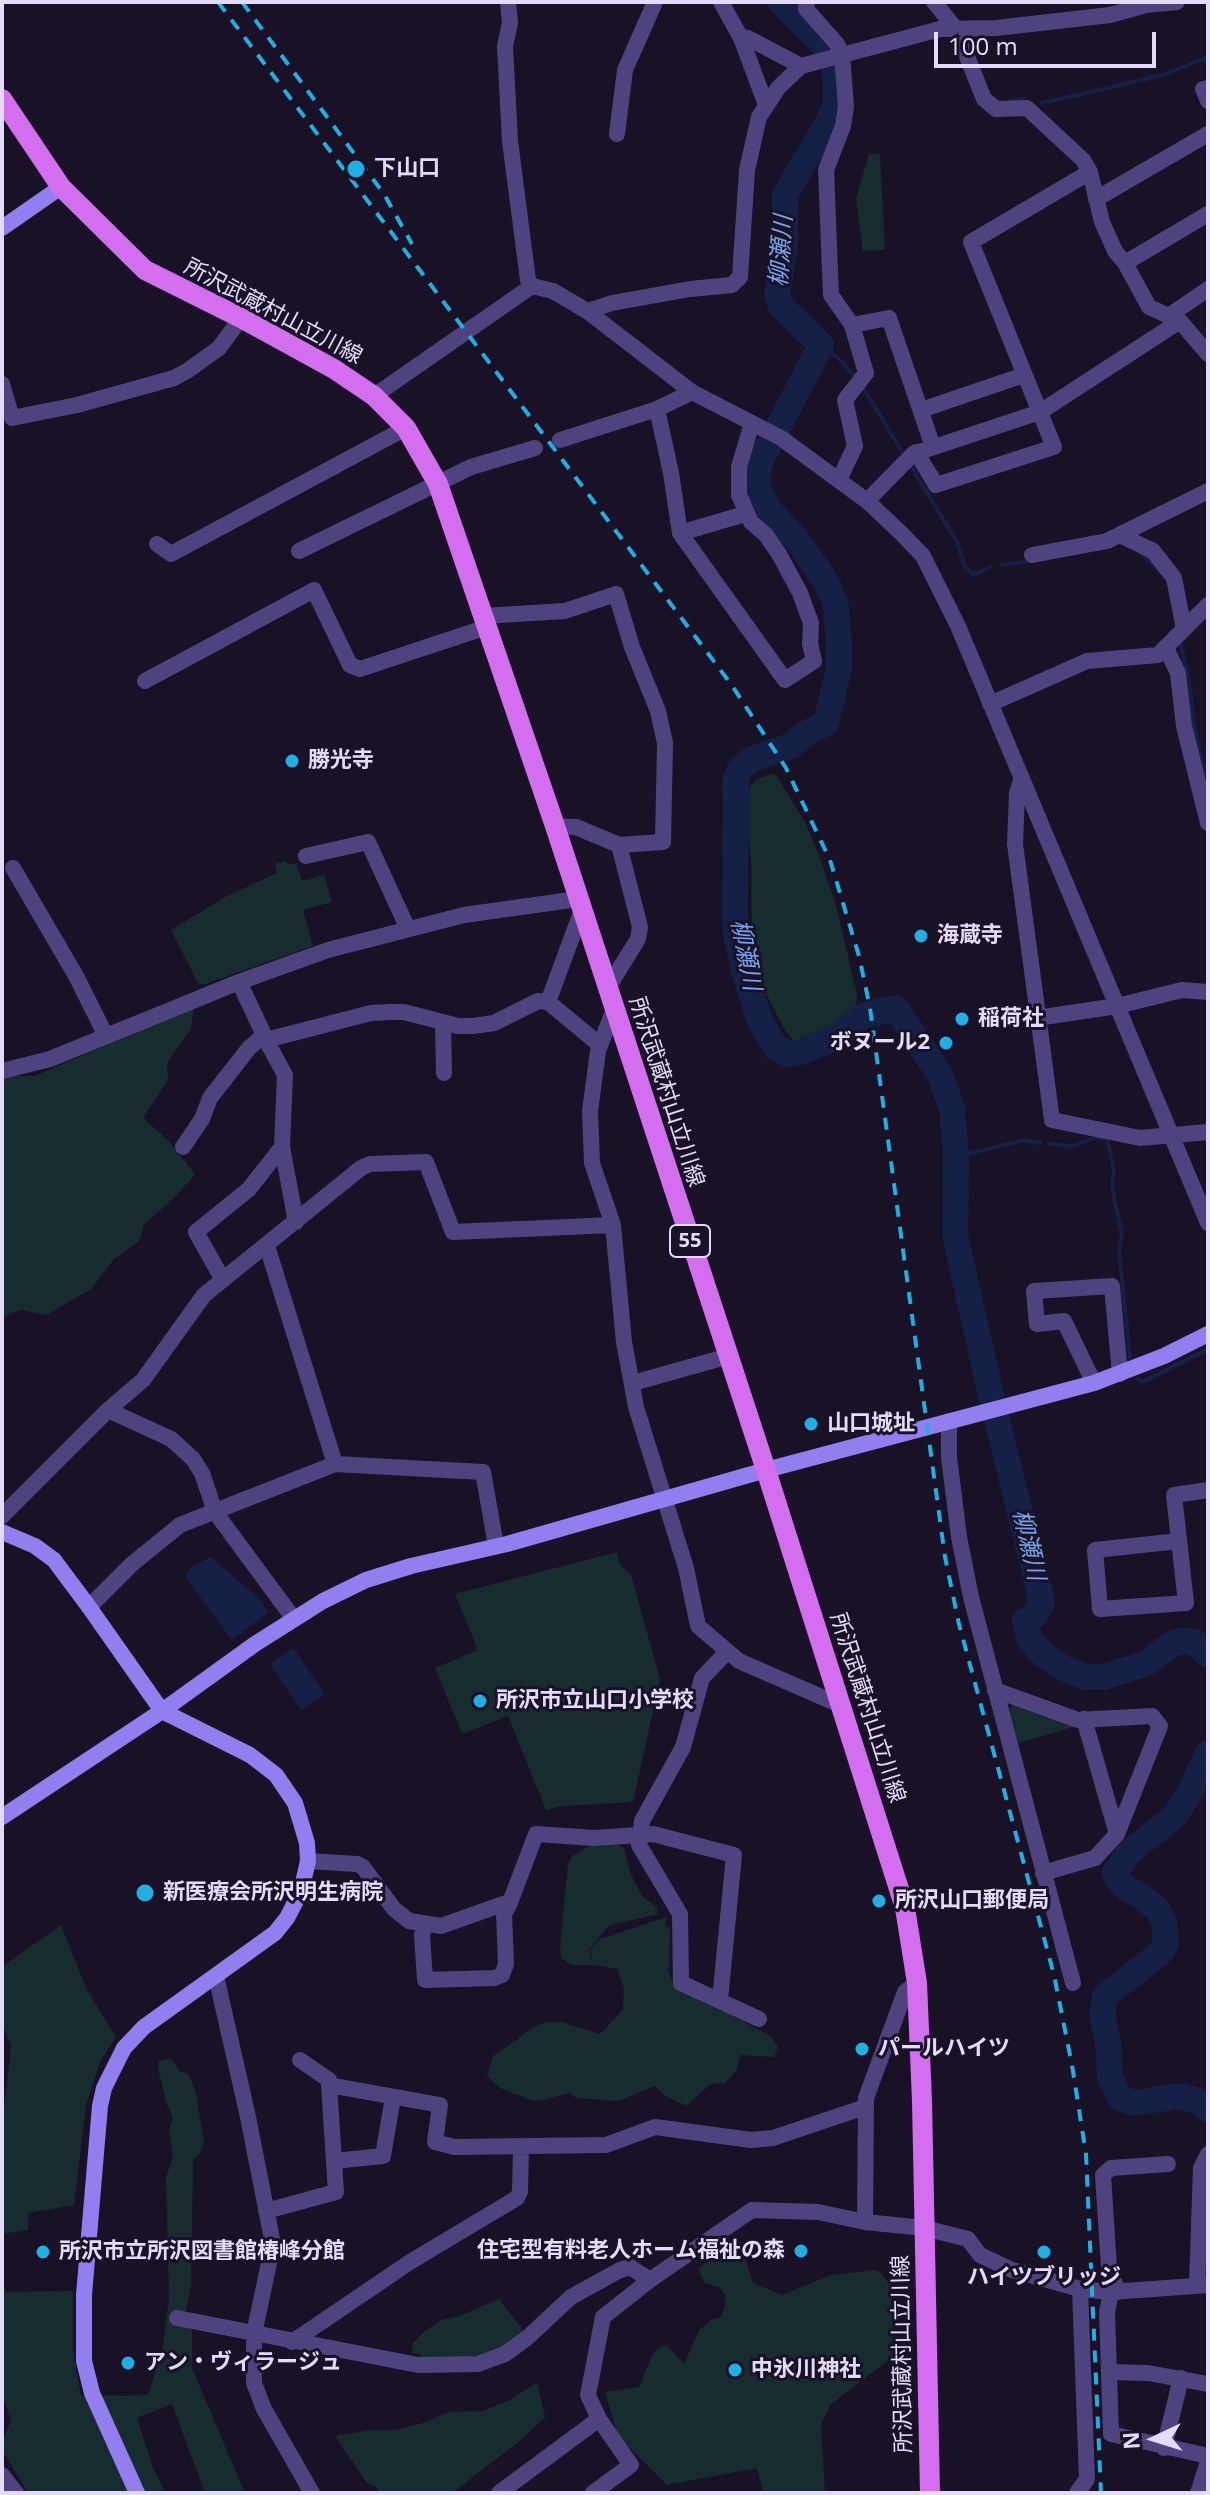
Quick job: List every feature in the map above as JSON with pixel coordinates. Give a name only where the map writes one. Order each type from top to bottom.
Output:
[{"type":"main road","name":"所沢武蔵村山立川線","points":[[2,99],[61,187],[145,270],[334,369],[374,396],[406,428],[438,484],[555,826],[729,1356],[905,1908],[917,1983],[930,2493]]},
{"type":"street","points":[[508,2],[510,23],[505,46],[510,141],[528,280],[532,286],[553,291],[587,311],[692,392],[781,438],[867,501],[923,556],[958,626],[1208,1223]]},
{"type":"street","points":[[617,134],[625,70],[655,2]]},
{"type":"street","points":[[721,2],[741,38],[766,105]]},
{"type":"street","points":[[807,2],[806,9],[837,44],[846,106],[843,126],[826,170],[831,295],[852,325],[861,382],[845,400],[855,446],[839,480]]},
{"type":"street","points":[[934,2],[956,29],[984,99],[996,109],[1027,108],[1083,160],[1090,172],[1102,222],[1115,251],[1149,307],[1175,318],[1208,354]]},
{"type":"street","points":[[1057,2],[1061,20]]},
{"type":"street","points":[[587,311],[658,294],[732,285],[740,277],[747,170],[759,117],[789,75],[809,63],[913,35],[1110,15],[1146,5],[1177,2]]},
{"type":"street","points":[[741,38],[748,38],[809,63]]},
{"type":"street","points":[[1208,88],[1203,89],[1208,101]]},
{"type":"street","points":[[1096,199],[1208,134]]},
{"type":"street","points":[[910,457],[936,485],[1054,447],[971,242],[1090,172]]},
{"type":"street","points":[[2,228],[61,187]]},
{"type":"street","points":[[1125,263],[1208,214]]},
{"type":"street","points":[[374,396],[532,286]]},
{"type":"street","points":[[867,501],[910,457],[1040,412],[1175,318],[1208,289]]},
{"type":"street","points":[[4,396],[12,418],[77,405],[174,378],[219,348],[241,318]]},
{"type":"street","points":[[852,325],[889,318],[933,447]]},
{"type":"street","points":[[921,410],[1024,375]]},
{"type":"street","points":[[560,440],[657,409],[692,392]]},
{"type":"street","points":[[657,409],[680,533],[785,680],[814,661],[810,644],[811,623],[800,593],[779,554],[766,535],[745,514],[739,495],[739,467],[758,426]]},
{"type":"street","points":[[157,544],[171,554],[406,428]]},
{"type":"street","points":[[299,551],[471,467],[535,448]]},
{"type":"street","points":[[1032,555],[1107,541],[1208,491]]},
{"type":"street","points":[[680,533],[745,514]]},
{"type":"street","points":[[1120,535],[1153,551],[1174,578],[1184,629]]},
{"type":"street","points":[[145,681],[314,590],[350,665],[360,669],[485,621],[565,611],[616,594],[632,647],[658,711],[665,743],[663,842],[619,845],[576,827],[555,826]]},
{"type":"street","points":[[990,704],[1087,661],[1158,655],[1167,650],[1208,605]]},
{"type":"street","points":[[1167,650],[1178,673],[1190,752],[1208,823]]},
{"type":"street","points":[[1021,780],[1017,793],[1015,844],[1052,1120],[1140,1138],[1208,1132]]},
{"type":"street","points":[[306,856],[368,842],[408,929]]},
{"type":"street","points":[[607,989],[638,939],[640,927],[619,845]]},
{"type":"street","points":[[13,868],[76,976],[106,1036]]},
{"type":"street","points":[[2,1071],[50,1059],[239,982],[328,950],[464,915],[580,904],[548,1002]]},
{"type":"street","points":[[239,982],[285,1075],[282,1147],[296,1222]]},
{"type":"street","points":[[1037,1018],[1117,1006],[1182,990],[1208,992]]},
{"type":"street","points":[[183,1147],[202,1119],[210,1098],[249,1048],[265,1038],[371,1013],[404,1012],[473,1026],[494,1023],[538,1001],[548,1002],[600,1045]]},
{"type":"street","points":[[614,1009],[600,1045],[590,1111],[592,1163],[613,1225],[624,1342],[636,1407],[686,1568],[698,1626],[739,1661],[840,1705]]},
{"type":"street","points":[[443,1022],[444,1073]]},
{"type":"street","points":[[223,1280],[196,1232],[249,1189],[282,1147]]},
{"type":"street","points":[[2,1516],[108,1410],[143,1380],[204,1295],[361,1168],[370,1164],[426,1162],[453,1232],[613,1225]]},
{"type":"street","points":[[267,1246],[335,1464]]},
{"type":"street","points":[[1094,1383],[1064,1321],[1037,1324],[1034,1291],[1112,1286],[1120,1374]]},
{"type":"street","points":[[2,1817],[294,1619],[343,1591],[388,1572],[496,1546],[1094,1383],[1208,1334]]},
{"type":"street","points":[[633,1383],[729,1356]]},
{"type":"street","points":[[108,1410],[171,1439],[183,1449],[202,1473],[215,1512],[294,1619]]},
{"type":"street","points":[[949,1421],[949,1457],[959,1537],[995,1690],[1073,1983]]},
{"type":"street","points":[[89,1607],[180,1525],[335,1464],[483,1472],[496,1546]]},
{"type":"street","points":[[1179,1541],[1095,1550],[1100,1609],[1186,1603],[1174,1495],[1208,1490]]},
{"type":"street","points":[[2,1532],[35,1546],[54,1560],[162,1711],[250,1755],[276,1775],[302,1818],[308,1861],[301,1891],[287,1918],[275,1933],[152,2020],[124,2048],[108,2076],[100,2106],[84,2295],[84,2361],[92,2393],[137,2493]]},
{"type":"street","points":[[726,1653],[702,1678],[683,1747],[642,1821],[639,1845],[680,1914],[681,1983],[759,2019]]},
{"type":"street","points":[[995,1690],[1078,1720],[1152,1716],[1160,1726],[1117,1834],[1095,1858],[1043,1873]]},
{"type":"street","points":[[1084,1719],[1117,1834]]},
{"type":"street","points":[[425,1925],[422,1935],[425,1980],[495,1978],[502,1975],[506,1964],[504,1914],[536,1834],[594,1838],[653,1834],[734,1855],[720,2000]]},
{"type":"street","points":[[308,1861],[363,1867],[394,1909],[409,1921],[425,1925],[441,1926],[503,1904],[509,1905]]},
{"type":"street","points":[[216,1976],[273,2244],[254,2334],[254,2383],[264,2409],[312,2493]]},
{"type":"street","points":[[865,2222],[865,2107],[905,1992],[917,1983]]},
{"type":"street","points":[[266,2211],[336,2192],[329,2080],[300,2060]]},
{"type":"street","points":[[329,2085],[440,2105],[435,2142],[454,2147],[606,2145],[655,2127],[751,2140],[773,2138],[865,2107]]},
{"type":"street","points":[[334,2161],[383,2156],[393,2097]]},
{"type":"street","points":[[292,2342],[410,2262],[517,2198],[520,2192],[521,2147]]},
{"type":"street","points":[[593,2493],[631,2465],[599,2419],[588,2395],[603,2317],[650,2280],[752,2210],[818,2212],[865,2222],[924,2228],[968,2239],[980,2255],[1012,2270],[1080,2289],[1115,2292],[1202,2285],[1201,2168],[1208,2154]]},
{"type":"street","points":[[1168,2164],[1111,2168],[1103,2175],[1109,2268],[1115,2292],[1107,2312],[1111,2434],[1164,2448],[1207,2454],[1198,2493]]},
{"type":"street","points":[[177,2318],[418,2365],[478,2364],[505,2354],[571,2297],[620,2270],[630,2267],[650,2280]]},
{"type":"street","points":[[1077,2493],[1087,2479],[1080,2289]]},
{"type":"street","points":[[1109,2372],[1148,2373],[1208,2383]]},
{"type":"street","points":[[1164,2448],[1181,2378]]},
{"type":"street","points":[[499,2493],[599,2419]]},
{"type":"street","points":[[2,2475],[16,2493]]},
{"type":"green space","points":[[869,154],[880,154],[885,250],[863,251],[856,199]]},
{"type":"green space","points":[[776,775],[805,822],[818,852],[836,906],[857,994],[856,1012],[805,1042],[793,1040],[784,1029],[762,985],[752,946],[751,858],[745,801],[757,779]]},
{"type":"green space","points":[[286,861],[288,865],[296,863],[302,881],[324,875],[332,902],[303,910],[313,946],[202,985],[198,983],[171,930],[225,897],[277,873],[275,864]]},
{"type":"green space","points":[[195,1000],[191,1029],[167,1063],[168,1080],[143,1118],[167,1139],[195,1174],[144,1225],[139,1241],[114,1259],[91,1289],[47,1315],[21,1310],[2,1317],[2,1076],[35,1076],[130,1035]]},
{"type":"green space","points":[[617,1552],[620,1565],[631,1575],[660,1679],[633,1802],[563,1806],[546,1810],[508,1716],[462,1734],[435,1668],[478,1650],[455,1594]]},
{"type":"green space","points":[[1013,1704],[1077,1726],[1018,1743],[1009,1711]]},
{"type":"green space","points":[[607,1843],[617,1843],[625,1850],[630,1873],[643,1897],[657,1907],[657,1914],[608,1926],[589,1950],[591,1959],[597,1959],[592,1958],[590,1951],[598,1940],[667,1917],[665,1926],[670,1927],[667,1969],[675,1986],[771,2036],[778,2048],[774,2057],[741,2055],[736,2071],[725,2083],[711,2084],[686,2106],[665,2096],[655,2086],[618,2101],[576,2098],[569,2093],[533,2101],[500,2088],[487,2076],[493,2056],[536,2026],[562,2022],[600,2034],[623,2010],[624,1988],[617,1969],[571,1965],[561,1958],[560,1948],[568,1864],[572,1856],[591,1845],[601,1847]]},
{"type":"green space","points":[[61,1925],[87,1990],[116,2037],[100,2062],[86,2105],[74,2205],[28,2213],[28,2230],[2,2234],[2,2123],[11,2047],[2,2023],[2,1967]]},
{"type":"green space","points":[[171,2058],[180,2072],[190,2077],[196,2093],[204,2143],[193,2160],[191,2286],[183,2325],[192,2330],[192,2368],[245,2493],[205,2493],[172,2404],[137,2418],[165,2493],[28,2493],[2,2450],[11,2420],[2,2395],[2,2281],[6,2292],[73,2291],[73,2352],[81,2396],[148,2395],[162,2352],[169,2298],[166,2178],[173,2156],[169,2130],[173,2118],[158,2068],[159,2061]]},
{"type":"green space","name":"中氷川神社","points":[[738,2240],[745,2247],[753,2283],[782,2295],[831,2275],[876,2270],[896,2294],[902,2350],[831,2404],[821,2424],[825,2493],[764,2493],[757,2468],[667,2485],[618,2436],[605,2392],[639,2387],[658,2348],[667,2345],[684,2364],[699,2330],[711,2320],[721,2317],[725,2306],[725,2295],[719,2287],[705,2283],[698,2269]]},
{"type":"green space","points":[[499,2299],[526,2334],[490,2356],[421,2358],[420,2354],[413,2353],[412,2344],[426,2330],[442,2320]]},
{"type":"green space","points":[[537,2382],[545,2417],[521,2440],[452,2493],[380,2493],[377,2487],[367,2483],[335,2436],[395,2430],[449,2412],[483,2411],[512,2399]]},
{"type":"water","points":[[210,1557],[259,1598],[269,1612],[232,1640],[186,1578],[190,1568]]},
{"type":"water","points":[[293,1648],[325,1694],[301,1710],[270,1664]]},
{"type":"waterway","name":"柳瀬川","points":[[781,2],[826,47],[834,63],[836,102],[828,122],[785,195],[785,246],[777,295],[781,306],[821,345],[759,464],[757,486],[770,511],[795,537],[835,601],[839,668],[826,723],[790,746],[752,759],[740,769],[736,778],[735,928],[744,971],[760,1021],[776,1048],[788,1054],[801,1052],[838,1036],[862,1016],[896,1008],[940,1075],[952,1108],[956,1157],[955,1235],[1042,1602],[1035,1615],[1025,1621],[1029,1639],[1045,1656],[1063,1668],[1086,1677],[1103,1677],[1145,1664],[1172,1644],[1183,1641],[1194,1642],[1208,1655]]},
{"type":"waterway","points":[[1042,103],[1163,75],[1208,57]]},
{"type":"waterway","points":[[1010,101],[1024,99]]},
{"type":"waterway","points":[[821,345],[857,379]]},
{"type":"waterway","points":[[862,386],[906,458]]},
{"type":"waterway","points":[[910,465],[957,542],[965,567],[974,575],[990,567]]},
{"type":"waterway","points":[[1142,554],[1161,573]]},
{"type":"waterway","points":[[1001,565],[1031,561]]},
{"type":"waterway","points":[[1181,646],[1204,773]]},
{"type":"waterway","points":[[1050,1144],[1073,1146],[1096,1137],[1107,1139],[1122,1233],[1119,1250],[1130,1357]]},
{"type":"waterway","points":[[956,1157],[1024,1140],[1040,1143]]},
{"type":"waterway","points":[[1138,1379],[1142,1382],[1208,1349]]},
{"type":"waterway","name":"柳瀬川","points":[[1208,1753],[1190,1792],[1174,1817],[1129,1852],[1115,1873],[1128,1889],[1158,1910],[1164,1923],[1166,1944],[1158,1955],[1105,1996],[1102,2014],[1109,2049],[1110,2077],[1120,2098],[1135,2103],[1180,2096],[1201,2102],[1208,2109]]},
{"type":"railway","points":[[218,2],[731,684],[786,768],[830,860],[859,956],[870,1008],[945,1557],[959,1624],[1054,1975],[1072,2065],[1086,2154],[1101,2493]]},
{"type":"railway","points":[[242,2],[384,194],[412,244]]},
{"type":"place","name":"下山口","points":[[356,169]]},
{"type":"place","name":"勝光寺","points":[[292,761]]},
{"type":"place","name":"海蔵寺","points":[[921,936]]},
{"type":"place","name":"稲荷社","points":[[962,1019]]},
{"type":"place","name":"ボヌール2","points":[[946,1043]]},
{"type":"place","name":"山口城址","points":[[811,1424]]},
{"type":"place","name":"所沢市立山口小学校","points":[[480,1701]]},
{"type":"place","name":"新医療会所沢明生病院","points":[[145,1893]]},
{"type":"place","name":"所沢山口郵便局","points":[[879,1901]]},
{"type":"place","name":"パールハイツ","points":[[862,2049]]},
{"type":"place","name":"住宅型有料老人ホーム福祉の森","points":[[801,2251]]},
{"type":"place","name":"所沢市立所沢図書館椿峰分館","points":[[43,2252]]},
{"type":"place","name":"ハイツブリッジ","points":[[1044,2252]]},
{"type":"place","name":"アン・ヴィラージュ","points":[[128,2363]]},
{"type":"place","name":"中氷川神社","points":[[735,2370]]}]
